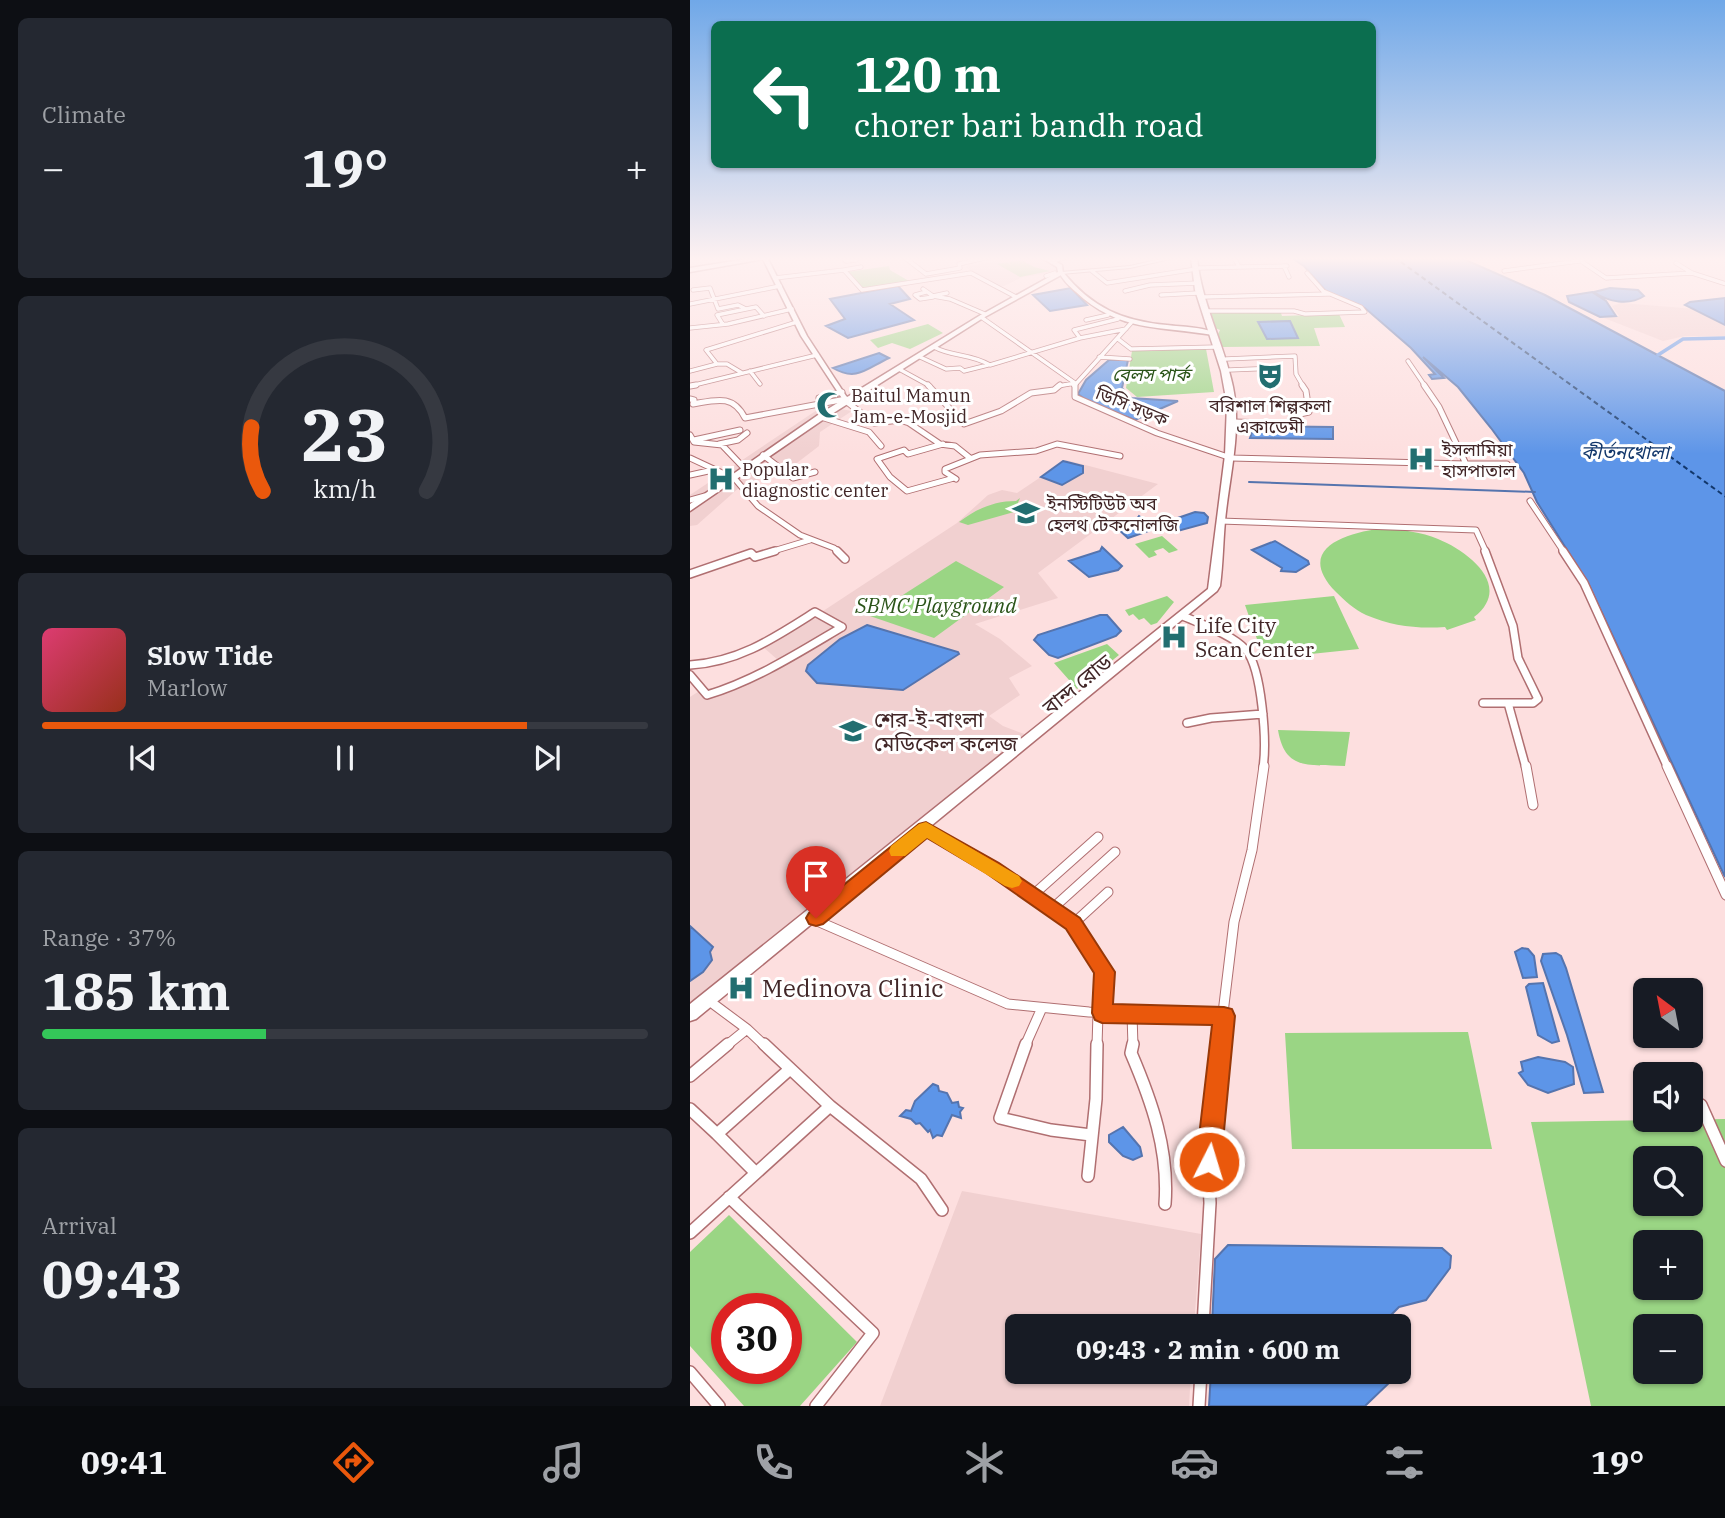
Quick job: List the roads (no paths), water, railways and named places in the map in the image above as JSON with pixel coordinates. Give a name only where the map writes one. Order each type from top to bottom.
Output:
[{"type":"main road","points":[[797,323],[847,401]]},
{"type":"main road","points":[[690,508],[763,455],[973,323]]},
{"type":"main road","points":[[1125,323],[1212,330]]},
{"type":"main road","points":[[1126,323],[1130,325]]},
{"type":"main road","name":"বান্দ রোড","points":[[1207,323],[1227,364],[1235,395],[1234,451],[1231,458]]},
{"type":"main road","name":"বান্দ রোড","points":[[690,1022],[710,1002],[1007,760],[1213,598],[1220,589],[1223,521],[1231,458],[1229,390],[1210,323]]},
{"type":"main road","name":"বান্দ রোড","points":[[690,1014],[710,1002],[814,920],[1007,760]]},
{"type":"street","points":[[690,328],[725,323],[733,327]]},
{"type":"street","points":[[717,364],[706,350],[795,323]]},
{"type":"street","points":[[992,323],[1075,383]]},
{"type":"street","points":[[1080,338],[1076,336],[1075,327],[1099,323]]},
{"type":"street","points":[[920,356],[946,369],[960,368],[964,371],[1130,325]]},
{"type":"street","name":"ডিসি সড়ক","points":[[1130,325],[1075,383],[1075,397],[1092,407],[1231,458]]},
{"type":"street","points":[[739,332],[745,337]]},
{"type":"street","points":[[1118,339],[1131,349],[1216,348]]},
{"type":"street","points":[[934,347],[947,354],[967,354],[989,365]]},
{"type":"street","points":[[690,386],[749,369],[817,355]]},
{"type":"street","points":[[1227,364],[1295,356],[1296,374],[1308,401],[1309,412],[1300,414],[1299,424],[1235,422]]},
{"type":"street","points":[[1099,358],[1130,359]]},
{"type":"street","points":[[1408,360],[1439,407],[1466,464]]},
{"type":"street","points":[[690,371],[717,364],[729,365],[742,373]]},
{"type":"street","points":[[1227,364],[1279,368]]},
{"type":"street","points":[[749,369],[760,384]]},
{"type":"street","points":[[899,369],[929,385],[964,424],[1001,411],[1031,393],[1054,390],[1061,384],[1075,383]]},
{"type":"street","points":[[690,377],[696,385]]},
{"type":"street","points":[[819,398],[842,392]]},
{"type":"street","points":[[691,402],[729,399],[740,405],[745,418],[847,401],[874,423],[904,421],[943,444],[955,446],[969,458]]},
{"type":"street","points":[[821,417],[869,432],[881,446]]},
{"type":"street","points":[[691,438],[740,429]]},
{"type":"street","points":[[691,438],[706,445],[719,444],[738,440],[747,433]]},
{"type":"street","points":[[719,444],[744,468]]},
{"type":"street","points":[[943,444],[908,454],[904,450],[877,459],[890,477],[907,491],[955,478],[945,472],[945,469],[987,453],[1036,451],[1057,444],[1120,456]]},
{"type":"street","points":[[763,455],[793,478],[815,472]]},
{"type":"street","points":[[690,458],[731,478],[758,506],[810,540],[834,548],[845,559]]},
{"type":"street","points":[[1231,458],[1507,464]]},
{"type":"street","points":[[690,475],[714,470]]},
{"type":"street","points":[[690,500],[705,496]]},
{"type":"street","points":[[1530,501],[1584,583],[1725,895]]},
{"type":"street","points":[[1223,521],[1476,530],[1503,593],[1513,626],[1518,658],[1538,699],[1533,703],[1483,703]]},
{"type":"street","points":[[690,574],[752,553],[755,557],[810,540]]},
{"type":"street","points":[[690,665],[705,662],[713,664],[734,657],[815,612],[842,626],[769,670],[722,691],[707,695],[690,675]]},
{"type":"street","points":[[1186,617],[1227,636],[1246,650],[1254,667],[1263,714],[1265,756],[1252,850],[1234,922],[1227,967],[1209,1162],[1210,1203],[1204,1314]]},
{"type":"street","points":[[1508,704],[1527,770],[1533,805]]},
{"type":"street","points":[[1187,723],[1211,718],[1263,714]]},
{"type":"street","points":[[926,828],[1053,908],[1073,924],[1104,972],[1088,1176]]},
{"type":"street","points":[[1033,895],[1098,837]]},
{"type":"street","points":[[1053,908],[1115,852]]},
{"type":"street","points":[[1073,924],[1108,892]]},
{"type":"street","points":[[814,920],[1008,1004],[1041,1010],[1224,1016]]},
{"type":"street","points":[[710,1002],[747,1029],[831,1106],[921,1179],[942,1210]]},
{"type":"street","points":[[1041,1010],[1000,1118],[1051,1130],[1091,1135]]},
{"type":"street","points":[[1132,1014],[1134,1042],[1130,1053],[1145,1086],[1165,1154],[1165,1204]]},
{"type":"street","points":[[690,1076],[747,1029]]},
{"type":"street","points":[[717,1134],[790,1069]]},
{"type":"street","points":[[690,1233],[831,1106]]},
{"type":"street","points":[[690,1109],[756,1173]]},
{"type":"street","points":[[1703,1110],[1725,1161]]},
{"type":"street","points":[[728,1197],[873,1334],[816,1406]]},
{"type":"street","points":[[690,1372],[719,1406]]},
{"type":"street","points":[[1199,1406],[1200,1384]]},
{"type":"water","points":[[835,323],[904,323],[848,338],[826,326]]},
{"type":"water","points":[[1258,323],[1291,323],[1298,338],[1267,339]]},
{"type":"water","name":"কীর্তনখোলা","points":[[1382,323],[1597,323],[1725,391],[1725,877],[1589,585],[1537,502],[1524,473],[1458,387],[1423,357],[1444,378],[1432,379],[1429,375],[1435,374]]},
{"type":"water","points":[[879,353],[889,358],[862,372],[849,374],[833,368]]},
{"type":"water","points":[[1109,360],[1128,360],[1122,388],[1131,398],[1178,401],[1135,420],[1090,403],[1078,394],[1086,380]]},
{"type":"water","points":[[1254,426],[1333,427],[1333,439],[1250,438]]},
{"type":"water","points":[[1063,461],[1083,466],[1083,473],[1062,485],[1041,477]]},
{"type":"water","points":[[1195,512],[1204,513],[1208,517],[1207,523],[1174,532],[1167,527],[1166,522]]},
{"type":"water","points":[[1139,516],[1157,528],[1128,538],[1117,528],[1133,524]]},
{"type":"water","points":[[1275,541],[1309,564],[1296,572],[1281,571],[1282,568],[1252,550]]},
{"type":"water","points":[[1102,547],[1122,566],[1118,570],[1089,577],[1069,561],[1100,551]]},
{"type":"water","points":[[1107,615],[1121,631],[1116,636],[1058,658],[1049,655],[1034,640],[1038,635]]},
{"type":"water","points":[[867,625],[959,654],[903,690],[817,683],[806,671],[808,665],[840,639]]},
{"type":"water","points":[[690,926],[713,947],[710,952],[712,960],[703,972],[690,981]]},
{"type":"water","points":[[1522,948],[1528,949],[1534,956],[1537,977],[1523,978],[1515,952]]},
{"type":"water","points":[[1556,953],[1561,956],[1566,968],[1603,1092],[1584,1093],[1541,961],[1543,954]]},
{"type":"water","points":[[1543,983],[1559,1041],[1552,1043],[1538,1035],[1526,987],[1529,984]]},
{"type":"water","points":[[1538,1057],[1565,1062],[1573,1067],[1574,1084],[1548,1093],[1528,1085],[1519,1073],[1523,1071],[1521,1062]]},
{"type":"water","points":[[933,1084],[938,1086],[939,1091],[947,1093],[952,1103],[958,1102],[959,1107],[963,1108],[960,1112],[961,1118],[952,1115],[942,1136],[933,1138],[930,1130],[928,1132],[920,1123],[916,1124],[911,1119],[900,1116],[906,1110],[911,1111],[915,1101]]},
{"type":"water","points":[[1123,1127],[1140,1147],[1142,1156],[1133,1160],[1123,1156],[1109,1142],[1109,1135]]},
{"type":"water","points":[[1228,1245],[1442,1248],[1451,1256],[1450,1268],[1426,1300],[1399,1307],[1392,1314],[1213,1314],[1215,1259]]},
{"type":"water","points":[[1210,1384],[1388,1384],[1365,1406],[1209,1406]]},
{"type":"waterway","points":[[1658,355],[1683,339],[1726,338]]},
{"type":"waterway","points":[[1249,482],[1535,492]]},
{"type":"place","name":"বরিশাল শিল্পকলা একাডেমী","points":[[1270,376]]},
{"type":"place","name":"Baitul Mamun Jam-e-Mosjid","points":[[830,405]]},
{"type":"place","name":"ইসলামিয়া হাসপাতাল","points":[[1421,459]]},
{"type":"place","name":"Popular diagnostic center","points":[[721,479]]},
{"type":"place","name":"ইনস্টিটিউট অব হেলথ টেকনোলজি","points":[[1026,513]]},
{"type":"place","name":"Life City Scan Center","points":[[1174,637]]},
{"type":"place","name":"শের-ই-বাংলা মেডিকেল কলেজ","points":[[853,731]]},
{"type":"place","name":"Medinova Clinic","points":[[741,988]]},
{"type":"park label","name":"বেলস পার্ক","points":[[1151,374]]},
{"type":"park label","name":"SBMC Playground","points":[[936,605]]}]
